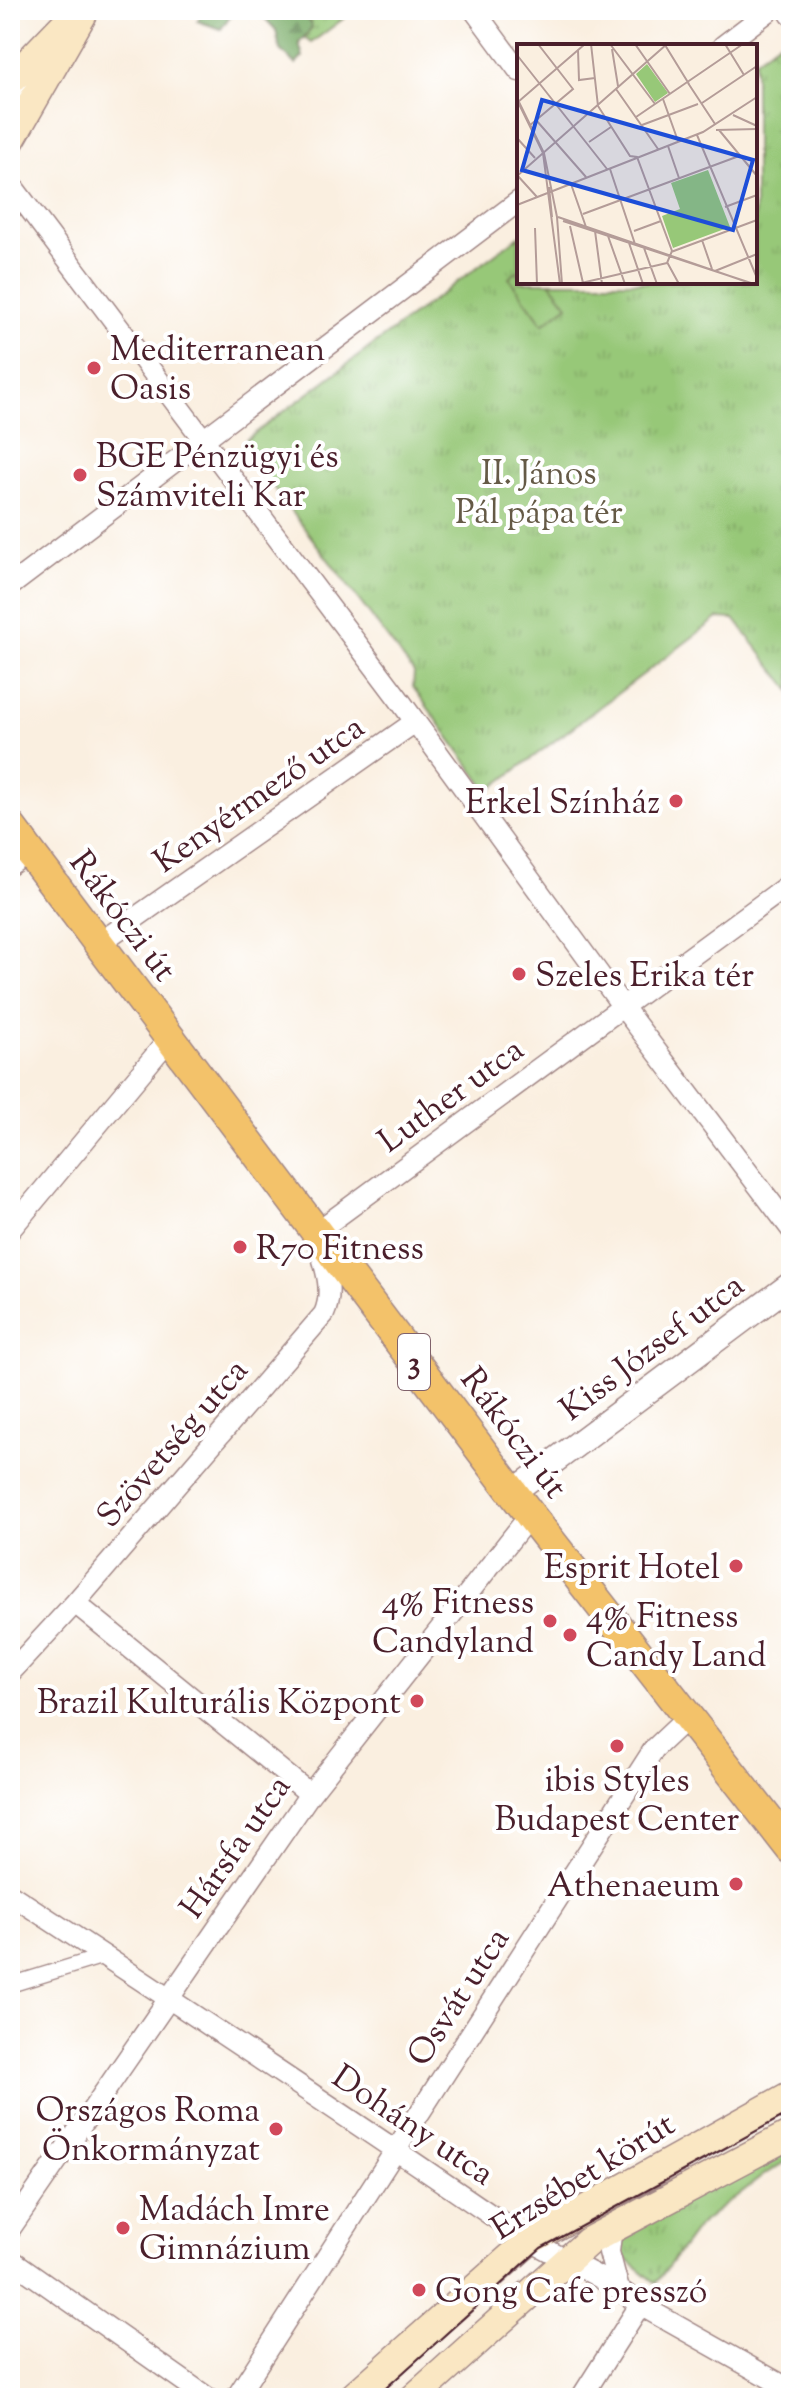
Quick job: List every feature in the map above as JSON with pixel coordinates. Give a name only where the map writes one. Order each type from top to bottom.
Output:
[{"type":"main road","points":[[10,81],[82,10]]},
{"type":"main road","points":[[10,141],[82,10]]},
{"type":"main road","name":"Rákóczi út","points":[[10,826],[20,859],[98,944],[315,1233],[791,1849]]},
{"type":"main road","name":"Erzsébet körút","points":[[352,2398],[529,2241],[791,2095]]},
{"type":"main road","name":"Erzsébet körút","points":[[414,2398],[565,2260],[612,2226],[791,2134]]},
{"type":"street","points":[[10,102],[82,10]]},
{"type":"street","points":[[474,10],[517,68]]},
{"type":"street","points":[[726,44],[770,10]]},
{"type":"street","points":[[10,183],[791,1229]]},
{"type":"street","points":[[10,586],[517,203]]},
{"type":"street","name":"Kenyérmező utca","points":[[98,944],[415,722]]},
{"type":"street","points":[[623,1007],[791,883]]},
{"type":"street","name":"Luther utca","points":[[315,1233],[623,1007]]},
{"type":"street","points":[[10,1230],[169,1039]]},
{"type":"street","name":"Szövetség utca","points":[[10,1673],[75,1603],[324,1314],[330,1302],[330,1287],[315,1233]]},
{"type":"street","name":"Kiss József utca","points":[[522,1503],[791,1284]]},
{"type":"street","name":"Hársfa utca","points":[[10,2229],[310,1794],[522,1503]]},
{"type":"street","points":[[75,1603],[310,1794]]},
{"type":"street","name":"Osvát utca","points":[[236,2398],[654,1749],[688,1717]]},
{"type":"street","name":"Dohány utca","points":[[10,1894],[397,2149],[529,2241],[618,2286],[640,2305],[791,2390]]},
{"type":"street","points":[[10,1985],[104,1956]]},
{"type":"street","name":"Erzsébet körút","points":[[612,2226],[609,2252],[618,2286]]},
{"type":"street","points":[[10,2259],[208,2398]]},
{"type":"street","points":[[581,2398],[640,2305]]},
{"type":"green space","points":[[205,10],[234,10],[221,29],[197,21]]},
{"type":"green space","points":[[250,10],[294,10],[311,23],[312,28],[299,43],[303,57],[296,64],[280,50],[276,30],[258,11]]},
{"type":"green space","points":[[268,10],[355,10],[311,43]]},
{"type":"green space","name":"II. János Pál pápa tér","points":[[779,42],[791,59],[791,691],[734,619],[718,618],[488,791],[413,687],[414,673],[243,447],[246,440],[517,237],[517,284],[757,284],[757,58]]},
{"type":"green space","points":[[517,272],[517,284],[552,284],[568,305],[543,324],[509,278]]},
{"type":"green space","points":[[791,2143],[791,2158],[699,2225],[656,2283],[614,2248],[617,2233]]},
{"type":"tram line","points":[[375,2398],[541,2248],[791,2112]]},
{"type":"place","name":"Mediterranean Oasis","points":[[94,368]]},
{"type":"place","name":"BGE Pénzügyi és Számviteli Kar","points":[[80,475]]},
{"type":"place","name":"Erkel Színház","points":[[676,801]]},
{"type":"place","name":"Szeles Erika tér","points":[[519,974]]},
{"type":"place","name":"R70 Fitness","points":[[240,1247]]},
{"type":"place","name":"Esprit Hotel","points":[[736,1566]]},
{"type":"place","name":"4% Fitness Candyland","points":[[550,1621]]},
{"type":"place","name":"4% Fitness Candy Land","points":[[570,1635]]},
{"type":"place","name":"Brazil Kulturális Központ","points":[[417,1701]]},
{"type":"place","name":"ibis Styles Budapest Center","points":[[617,1746]]},
{"type":"place","name":"Athenaeum","points":[[736,1884]]},
{"type":"place","name":"Országos Roma Önkormányzat","points":[[276,2129]]},
{"type":"place","name":"Madách Imre Gimnázium","points":[[123,2228]]},
{"type":"place","name":"Gong Cafe presszó","points":[[419,2290]]}]
